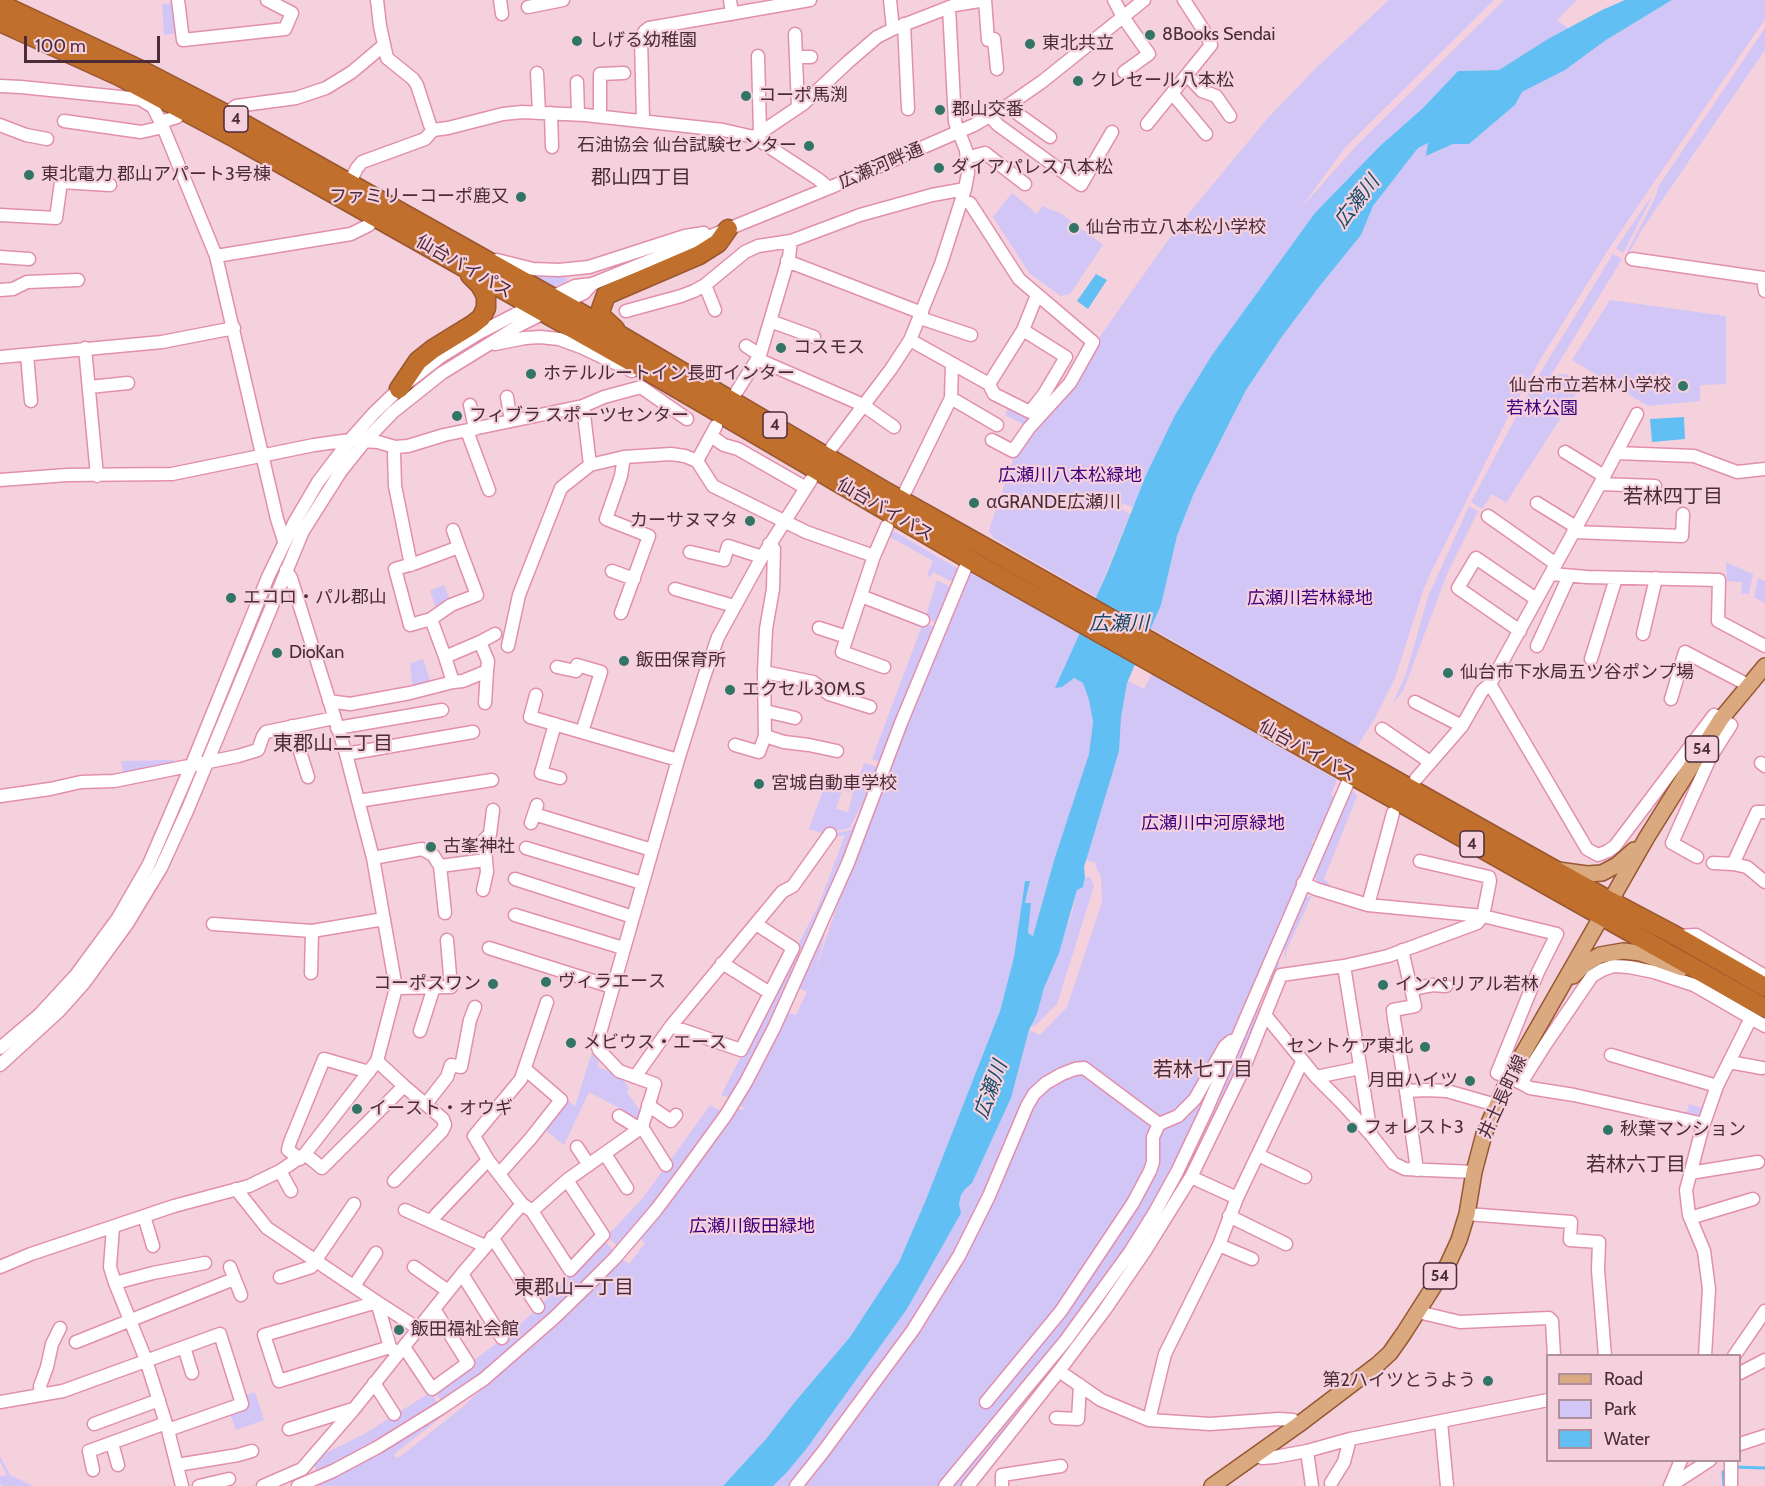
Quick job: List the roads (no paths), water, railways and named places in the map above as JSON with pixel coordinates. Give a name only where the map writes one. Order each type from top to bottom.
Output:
[{"type":"highway","name":"仙台バイパス","points":[[0,4],[143,71],[226,114],[475,254],[651,373],[1349,767],[1606,908],[1724,984],[1758,1013]]},
{"type":"highway","name":"仙台バイパス","points":[[0,22],[119,76],[237,139],[456,263],[623,337],[883,490],[977,557]]},
{"type":"highway","points":[[623,337],[601,315],[606,296],[699,255],[718,243],[722,231]]},
{"type":"highway","points":[[399,389],[418,361],[472,325],[481,318],[484,312],[487,302],[484,291],[456,263]]},
{"type":"highway","name":"仙台バイパス","points":[[1349,767],[1556,870],[1606,908],[1676,936],[1765,987]]},
{"type":"main road","name":"井土長町線","points":[[1212,1486],[1377,1365],[1390,1353],[1418,1312],[1448,1264],[1459,1240],[1467,1214],[1474,1172],[1484,1134],[1496,1106],[1515,1081],[1560,988],[1647,837],[1722,719],[1765,666]]},
{"type":"main road","points":[[1556,870],[1587,874],[1602,873],[1629,856],[1647,837]]},
{"type":"main road","points":[[1560,988],[1585,964],[1600,955],[1623,951],[1640,953],[1724,984]]},
{"type":"street","points":[[179,0],[183,40],[285,29],[292,13],[267,0]]},
{"type":"street","points":[[377,0],[387,58],[417,85],[433,130]]},
{"type":"street","points":[[500,0],[502,14]]},
{"type":"street","points":[[528,7],[563,0]]},
{"type":"street","points":[[730,0],[732,14]]},
{"type":"street","points":[[643,120],[642,38],[649,28],[810,0]]},
{"type":"street","points":[[890,0],[898,26],[908,109]]},
{"type":"street","points":[[757,135],[798,107],[877,37],[951,4],[985,0],[988,40],[994,39],[997,69]]},
{"type":"street","points":[[1114,0],[1149,54],[1124,72]]},
{"type":"street","name":"広瀬河畔通","points":[[548,305],[584,293],[592,284],[958,133],[1010,104],[1043,81],[1139,2]]},
{"type":"street","points":[[1147,124],[1211,45],[1190,2]]},
{"type":"street","points":[[832,447],[910,340],[964,195],[968,173],[966,150],[955,122],[951,4]]},
{"type":"street","points":[[795,34],[798,107]]},
{"type":"street","points":[[226,114],[236,106],[296,98],[326,88],[352,72],[384,45]]},
{"type":"street","points":[[757,135],[758,56]]},
{"type":"street","points":[[796,57],[811,57]]},
{"type":"street","points":[[600,116],[600,74],[624,72]]},
{"type":"street","points":[[537,73],[552,147]]},
{"type":"street","points":[[1187,75],[1202,91],[1216,96],[1230,116]]},
{"type":"street","points":[[577,82],[579,114]]},
{"type":"street","points":[[0,92],[0,86],[21,87],[140,99],[153,107],[216,256],[284,541]]},
{"type":"street","points":[[1172,93],[1206,134]]},
{"type":"street","points":[[1010,104],[1018,114],[1050,137]]},
{"type":"street","points":[[64,121],[141,132],[177,117],[182,110]]},
{"type":"street","points":[[349,184],[362,162],[426,139],[433,130],[503,114],[545,113],[643,120],[757,135],[829,188]]},
{"type":"street","points":[[990,116],[1081,185],[1112,132]]},
{"type":"street","points":[[0,125],[26,135],[47,139]]},
{"type":"street","points":[[966,158],[986,153],[1025,184]]},
{"type":"street","points":[[0,215],[56,218],[61,182],[110,185]]},
{"type":"street","points":[[626,311],[681,296],[705,285],[745,252],[758,246],[791,241],[860,215],[932,195],[964,195]]},
{"type":"street","points":[[964,195],[1019,279],[1093,342],[1070,383],[1035,421],[1013,451],[992,440]]},
{"type":"street","points":[[216,256],[351,234],[369,225],[373,216]]},
{"type":"street","points":[[475,254],[533,269],[578,269],[606,263],[685,236],[722,231]]},
{"type":"street","points":[[737,391],[759,357],[788,261],[791,241]]},
{"type":"street","points":[[0,257],[30,259]]},
{"type":"street","points":[[1632,259],[1763,278],[1765,291]]},
{"type":"street","points":[[788,261],[970,335]]},
{"type":"street","points":[[0,290],[13,289],[27,282],[78,280]]},
{"type":"street","points":[[705,285],[715,310]]},
{"type":"street","points":[[989,384],[1023,330],[1037,295]]},
{"type":"street","points":[[0,1065],[59,1011],[84,983],[127,924],[160,868],[208,761],[303,531],[333,481],[365,441],[408,399],[442,373],[548,305]]},
{"type":"street","points":[[0,1048],[39,1014],[76,975],[118,918],[149,864],[284,541],[318,482],[374,413],[399,389],[440,357],[469,339],[548,305]]},
{"type":"street","points":[[770,321],[814,337]]},
{"type":"street","points":[[0,357],[162,342],[234,328]]},
{"type":"street","points":[[910,340],[989,384],[994,393],[1030,412],[1044,394],[1066,357],[1023,330]]},
{"type":"street","points":[[479,349],[525,338],[549,337],[581,347],[634,373],[651,373]]},
{"type":"street","points":[[746,346],[759,357],[863,405],[894,427]]},
{"type":"street","points":[[85,348],[97,476]]},
{"type":"street","points":[[27,355],[31,401]]},
{"type":"street","points":[[906,490],[951,398],[952,364]]},
{"type":"street","points":[[89,387],[128,382]]},
{"type":"street","points":[[0,480],[172,474],[314,445],[350,440],[395,447],[420,444],[444,435],[583,406],[604,397],[640,387],[687,419]]},
{"type":"street","points":[[507,397],[511,422]]},
{"type":"street","points":[[951,398],[997,425]]},
{"type":"street","points":[[470,405],[471,430],[489,490]]},
{"type":"street","points":[[583,406],[590,465]]},
{"type":"street","points":[[1416,779],[1462,726],[1482,691],[1490,684],[1637,414]]},
{"type":"street","points":[[263,1486],[302,1469],[354,1409],[398,1350],[419,1329],[489,1241],[527,1207],[641,1128],[655,1084],[619,1071],[604,1057],[597,1046],[612,987],[678,760],[718,637],[762,557],[809,484],[738,449],[724,445],[714,431],[697,461]]},
{"type":"street","points":[[395,447],[395,486],[411,565]]},
{"type":"street","points":[[1565,453],[1602,480],[1655,486]]},
{"type":"street","points":[[1616,453],[1694,456],[1737,472],[1765,469]]},
{"type":"street","points":[[508,646],[519,595],[561,488],[590,465],[624,457],[671,454],[686,456],[697,461],[713,486],[806,532],[874,556]]},
{"type":"street","points":[[621,613],[650,536],[606,519],[621,476],[624,457]]},
{"type":"street","points":[[1537,503],[1575,530],[1682,536],[1683,514]]},
{"type":"street","points":[[1488,516],[1553,569],[1569,576],[1719,580],[1718,621],[1765,646]]},
{"type":"street","points":[[884,667],[842,652],[874,556],[887,525]]},
{"type":"street","points":[[453,530],[477,595],[451,605],[431,619],[410,625],[395,569],[459,547]]},
{"type":"street","points":[[735,745],[758,757],[765,736],[766,629],[773,589],[774,549],[770,544]]},
{"type":"street","points":[[690,552],[724,560],[728,546],[762,557]]},
{"type":"street","points":[[298,1486],[333,1471],[388,1442],[484,1379],[554,1318],[608,1265],[656,1210],[689,1166],[726,1115],[746,1082],[784,1007],[843,873],[901,723],[977,557]]},
{"type":"street","points":[[1520,632],[1458,588],[1476,558],[1536,599]]},
{"type":"street","points":[[0,1267],[174,1206],[249,1186],[280,1171],[303,1156],[373,1067],[396,987],[373,858],[346,754],[291,578],[286,570]]},
{"type":"street","points":[[612,571],[634,579]]},
{"type":"street","points":[[1537,646],[1569,576]]},
{"type":"street","points":[[1592,659],[1616,578]]},
{"type":"street","points":[[1643,634],[1656,578]]},
{"type":"street","points":[[675,589],[734,606]]},
{"type":"street","points":[[861,596],[923,620]]},
{"type":"street","points":[[431,619],[453,682]]},
{"type":"street","points":[[819,628],[847,637]]},
{"type":"street","points":[[445,657],[495,634]]},
{"type":"street","points":[[480,642],[488,661],[485,704]]},
{"type":"street","points":[[1671,699],[1684,652],[1750,686]]},
{"type":"street","points":[[557,667],[576,671],[578,665],[601,672],[582,732]]},
{"type":"street","points":[[328,701],[350,704],[410,693],[464,681],[487,671]]},
{"type":"street","points":[[764,672],[813,682],[829,693],[870,707]]},
{"type":"street","points":[[1490,684],[1587,849],[1598,855],[1615,846],[1714,715],[1731,724],[1710,758],[1672,843],[1697,857]]},
{"type":"street","points":[[536,695],[529,720],[555,724],[678,760]]},
{"type":"street","points":[[1415,702],[1462,726]]},
{"type":"street","points":[[0,796],[81,782],[114,781],[258,750],[266,732],[292,726],[442,710]]},
{"type":"street","points":[[765,711],[795,718]]},
{"type":"street","points":[[555,724],[541,773],[560,778]]},
{"type":"street","points":[[292,726],[309,769]]},
{"type":"street","points":[[1382,729],[1430,762]]},
{"type":"street","points":[[346,754],[474,732]]},
{"type":"street","points":[[765,736],[784,742],[837,751]]},
{"type":"street","points":[[945,1486],[1066,1340],[1130,1252],[1177,1172],[1239,1034],[1349,767]]},
{"type":"street","points":[[358,801],[492,780]]},
{"type":"street","points":[[1659,788],[1672,797]]},
{"type":"street","points":[[483,891],[487,872],[484,840],[490,834],[493,810]]},
{"type":"street","points":[[1733,864],[1757,812],[1765,812]]},
{"type":"street","points":[[1368,905],[1393,813]]},
{"type":"street","points":[[534,814],[652,850]]},
{"type":"street","points":[[635,1077],[671,1026],[782,892],[793,886],[830,834]]},
{"type":"street","points":[[526,848],[642,883]]},
{"type":"street","points":[[373,858],[422,849],[433,855],[440,866],[446,913]]},
{"type":"street","points":[[440,866],[486,860]]},
{"type":"street","points":[[968,1486],[1104,1311],[1191,1177],[1235,1088],[1281,975],[1344,966],[1388,956],[1477,923],[1483,916],[1490,882],[1489,876],[1420,861]]},
{"type":"street","points":[[1713,863],[1747,867],[1765,882]]},
{"type":"street","points":[[515,879],[633,917]]},
{"type":"street","points":[[1303,883],[1368,905],[1483,916],[1557,934],[1538,972],[1497,1073],[1530,1088],[1574,1095],[1704,1124]]},
{"type":"street","points":[[515,915],[623,948]]},
{"type":"street","points":[[213,924],[312,931],[384,920]]},
{"type":"street","points":[[671,1026],[741,1050],[794,948],[756,924]]},
{"type":"street","points":[[311,973],[312,931]]},
{"type":"street","points":[[1676,936],[1696,935],[1765,976]]},
{"type":"street","points":[[396,987],[451,987],[447,940]]},
{"type":"street","points":[[489,948],[612,987]]},
{"type":"street","points":[[1402,950],[1415,1006],[1393,1010],[1417,1170]]},
{"type":"street","points":[[722,963],[770,993]]},
{"type":"street","points":[[1344,966],[1371,1136]]},
{"type":"street","points":[[1515,1081],[1545,1045],[1592,976],[1613,966],[1654,972],[1694,985],[1758,1013],[1765,1026]]},
{"type":"street","points":[[1411,989],[1433,985],[1446,986]]},
{"type":"street","points":[[420,1031],[434,987]]},
{"type":"street","points":[[547,1002],[522,1079],[474,1137],[499,1174],[527,1207],[570,1270],[603,1235],[567,1180]]},
{"type":"street","points":[[426,1104],[447,1077],[451,1065],[461,1067],[470,1020],[475,1007]]},
{"type":"street","points":[[1705,1354],[1709,1289],[1704,1251],[1690,1218],[1686,1190],[1717,1086],[1758,1013]]},
{"type":"street","points":[[1266,1016],[1303,1062],[1342,1103],[1393,1163],[1405,1169],[1474,1172]]},
{"type":"street","points":[[986,1402],[1061,1311],[1133,1203],[1153,1162],[1153,1137],[1159,1124],[1178,1116],[1195,1099],[1225,1046],[1239,1034]]},
{"type":"street","points":[[1611,1055],[1717,1086]]},
{"type":"street","points":[[394,1180],[444,1128],[443,1119],[404,1086],[373,1067],[324,1059],[288,1150],[322,1168],[404,1086]]},
{"type":"street","points":[[1149,1420],[1165,1354],[1219,1245],[1237,1198],[1303,1062]]},
{"type":"street","points":[[1729,1062],[1762,1068]]},
{"type":"street","points":[[796,1486],[824,1452],[913,1330],[959,1256],[1034,1094],[1046,1083],[1062,1074],[1084,1068],[1159,1124]]},
{"type":"street","points":[[1316,1077],[1360,1068]]},
{"type":"street","points":[[499,1174],[561,1100],[525,1069]]},
{"type":"street","points":[[1406,1091],[1447,1091],[1496,1106]]},
{"type":"street","points":[[648,1105],[671,1121],[676,1115]]},
{"type":"street","points":[[620,1116],[641,1128],[666,1165]]},
{"type":"street","points":[[577,1147],[589,1165]]},
{"type":"street","points":[[605,1154],[627,1188]]},
{"type":"street","points":[[1258,1155],[1305,1177]]},
{"type":"street","points":[[435,1216],[489,1160]]},
{"type":"street","points":[[1690,1173],[1758,1162]]},
{"type":"street","points":[[280,1171],[291,1191]]},
{"type":"street","points":[[1191,1177],[1237,1198]]},
{"type":"street","points":[[236,1190],[267,1228],[419,1329]]},
{"type":"street","points":[[1690,1218],[1753,1199]]},
{"type":"street","points":[[280,1277],[311,1267],[354,1204]]},
{"type":"street","points":[[405,1210],[489,1241],[538,1307]]},
{"type":"street","points":[[1467,1214],[1571,1222],[1570,1239],[1599,1242],[1598,1270],[1605,1354]]},
{"type":"street","points":[[144,1216],[153,1246]]},
{"type":"street","points":[[1229,1216],[1286,1244]]},
{"type":"street","points":[[113,1227],[110,1267],[146,1360],[167,1426],[182,1486]]},
{"type":"street","points":[[1219,1245],[1252,1259]]},
{"type":"street","points":[[354,1286],[376,1253]]},
{"type":"street","points":[[115,1283],[205,1263]]},
{"type":"street","points":[[414,1267],[448,1291]]},
{"type":"street","points":[[76,1341],[131,1320],[232,1273],[241,1295]]},
{"type":"street","points":[[462,1274],[502,1338]]},
{"type":"street","points":[[377,1302],[264,1335],[279,1381],[398,1350]]},
{"type":"street","points":[[377,1302],[398,1350],[432,1389],[468,1363],[434,1309]]},
{"type":"street","points":[[1735,1354],[1765,1311]]},
{"type":"street","points":[[1418,1312],[1460,1322],[1549,1318],[1552,1322],[1554,1354]]},
{"type":"street","points":[[41,1395],[40,1386],[52,1344],[60,1328]]},
{"type":"street","points":[[0,1402],[63,1391],[220,1334],[242,1404],[89,1451],[93,1470]]},
{"type":"street","points":[[184,1347],[192,1372]]},
{"type":"street","points":[[1741,1372],[1765,1360]]},
{"type":"street","points":[[1059,1371],[1101,1400],[1149,1420],[1210,1424],[1279,1419],[1293,1420],[1298,1425]]},
{"type":"street","points":[[374,1383],[394,1414]]},
{"type":"street","points":[[1056,1419],[1078,1419],[1080,1385]]},
{"type":"street","points":[[94,1424],[159,1400]]},
{"type":"street","points":[[1258,1454],[1262,1458],[1275,1457],[1350,1439],[1546,1400]]},
{"type":"street","points":[[289,1429],[354,1409]]},
{"type":"street","points":[[1441,1422],[1447,1486]]},
{"type":"street","points":[[1741,1444],[1765,1436]]},
{"type":"street","points":[[1331,1483],[1344,1462],[1350,1439]]},
{"type":"street","points":[[112,1443],[118,1464]]},
{"type":"street","points":[[177,1465],[252,1451]]},
{"type":"street","points":[[1307,1451],[1312,1486]]},
{"type":"street","points":[[1670,1486],[1681,1462]]},
{"type":"street","points":[[1670,1486],[1708,1462]]},
{"type":"street","points":[[1731,1465],[1731,1486]]},
{"type":"street","points":[[1002,1486],[1002,1475],[1061,1466]]},
{"type":"street","points":[[200,1486],[229,1479]]},
{"type":"water","name":"広瀬川","points":[[1625,0],[1672,0],[1606,40],[1565,70],[1522,92],[1515,105],[1469,144],[1453,144],[1426,156],[1428,143],[1418,148],[1373,206],[1361,235],[1281,338],[1246,390],[1194,493],[1177,536],[1161,605],[1127,683],[1121,717],[1119,751],[1084,867],[1083,887],[1077,890],[1059,953],[1029,1030],[1011,1098],[972,1183],[961,1195],[959,1204],[961,1213],[907,1309],[807,1448],[787,1472],[773,1486],[723,1486],[766,1439],[850,1337],[899,1262],[925,1202],[1000,1011],[1014,957],[1025,881],[1030,881],[1025,903],[1031,903],[1028,933],[1033,936],[1055,857],[1089,754],[1093,722],[1083,683],[1074,678],[1062,687],[1055,688],[1107,573],[1146,475],[1175,415],[1212,355],[1315,213],[1458,71],[1499,70],[1548,39]]},
{"type":"water","points":[[1096,274],[1107,280],[1088,309],[1077,301]]},
{"type":"water","points":[[1684,417],[1685,439],[1652,442],[1650,419]]},
{"type":"waterway","points":[[1734,1467],[1765,1468]]},
{"type":"waterway","points":[[1724,1486],[1723,1472],[1728,1470]]},
{"type":"place","name":"8Books Sendai","points":[[1150,35]]},
{"type":"place","name":"しげる幼稚園","points":[[577,41]]},
{"type":"place","name":"東北共立","points":[[1030,44]]},
{"type":"place","name":"クレセール八本松","points":[[1078,81]]},
{"type":"place","name":"コーポ馬渕","points":[[746,96]]},
{"type":"place","name":"郡山交番","points":[[940,110]]},
{"type":"place","name":"石油協会 仙台試験センター","points":[[809,146]]},
{"type":"place","name":"ダイアパレス八本松","points":[[939,168]]},
{"type":"place","name":"東北電力 郡山アパート3号棟","points":[[29,175]]},
{"type":"place","name":"ファミリーコーポ鹿又","points":[[521,197]]},
{"type":"place","name":"仙台市立八本松小学校","points":[[1074,228]]},
{"type":"place","name":"コスモス","points":[[781,348]]},
{"type":"place","name":"ホテルルートイン長町インター","points":[[531,374]]},
{"type":"place","name":"仙台市立若林小学校","points":[[1683,386]]},
{"type":"place","name":"フィブラ スポーツセンター","points":[[457,416]]},
{"type":"place","name":"αGRANDE広瀬川","points":[[974,503]]},
{"type":"place","name":"カーサヌマタ","points":[[750,521]]},
{"type":"place","name":"エコロ・パル郡山","points":[[231,598]]},
{"type":"place","name":"DioKan","points":[[277,653]]},
{"type":"place","name":"飯田保育所","points":[[624,661]]},
{"type":"place","name":"仙台市下水局五ツ谷ポンプ場","points":[[1448,673]]},
{"type":"place","name":"エクセル30M.S","points":[[730,690]]},
{"type":"place","name":"宮城自動車学校","points":[[759,784]]},
{"type":"place","name":"古峯神社","points":[[431,847]]},
{"type":"place","name":"ヴィラエース","points":[[546,982]]},
{"type":"place","name":"コーポスワン","points":[[493,984]]},
{"type":"place","name":"インペリアル若林","points":[[1383,985]]},
{"type":"place","name":"メビウス・エース","points":[[571,1043]]},
{"type":"place","name":"セントケア東北","points":[[1425,1047]]},
{"type":"place","name":"月田ハイツ","points":[[1470,1081]]},
{"type":"place","name":"イースト・オウギ","points":[[357,1109]]},
{"type":"place","name":"フォレスト3","points":[[1352,1128]]},
{"type":"place","name":"秋葉マンション","points":[[1608,1130]]},
{"type":"place","name":"飯田福祉会館","points":[[399,1330]]},
{"type":"place","name":"第2ハイツとうよう","points":[[1488,1381]]},
{"type":"district","name":"郡山四丁目","points":[[641,178]]},
{"type":"district","name":"若林四丁目","points":[[1673,497]]},
{"type":"district","name":"東郡山二丁目","points":[[333,744]]},
{"type":"district","name":"若林七丁目","points":[[1203,1070]]},
{"type":"district","name":"若林六丁目","points":[[1636,1165]]},
{"type":"district","name":"東郡山一丁目","points":[[574,1288]]},
{"type":"park label","name":"若林公園","points":[[1542,409]]},
{"type":"park label","name":"広瀬川八本松緑地","points":[[1070,476]]},
{"type":"park label","name":"広瀬川若林緑地","points":[[1310,599]]},
{"type":"park label","name":"広瀬川中河原緑地","points":[[1213,824]]},
{"type":"park label","name":"広瀬川飯田緑地","points":[[752,1227]]}]
